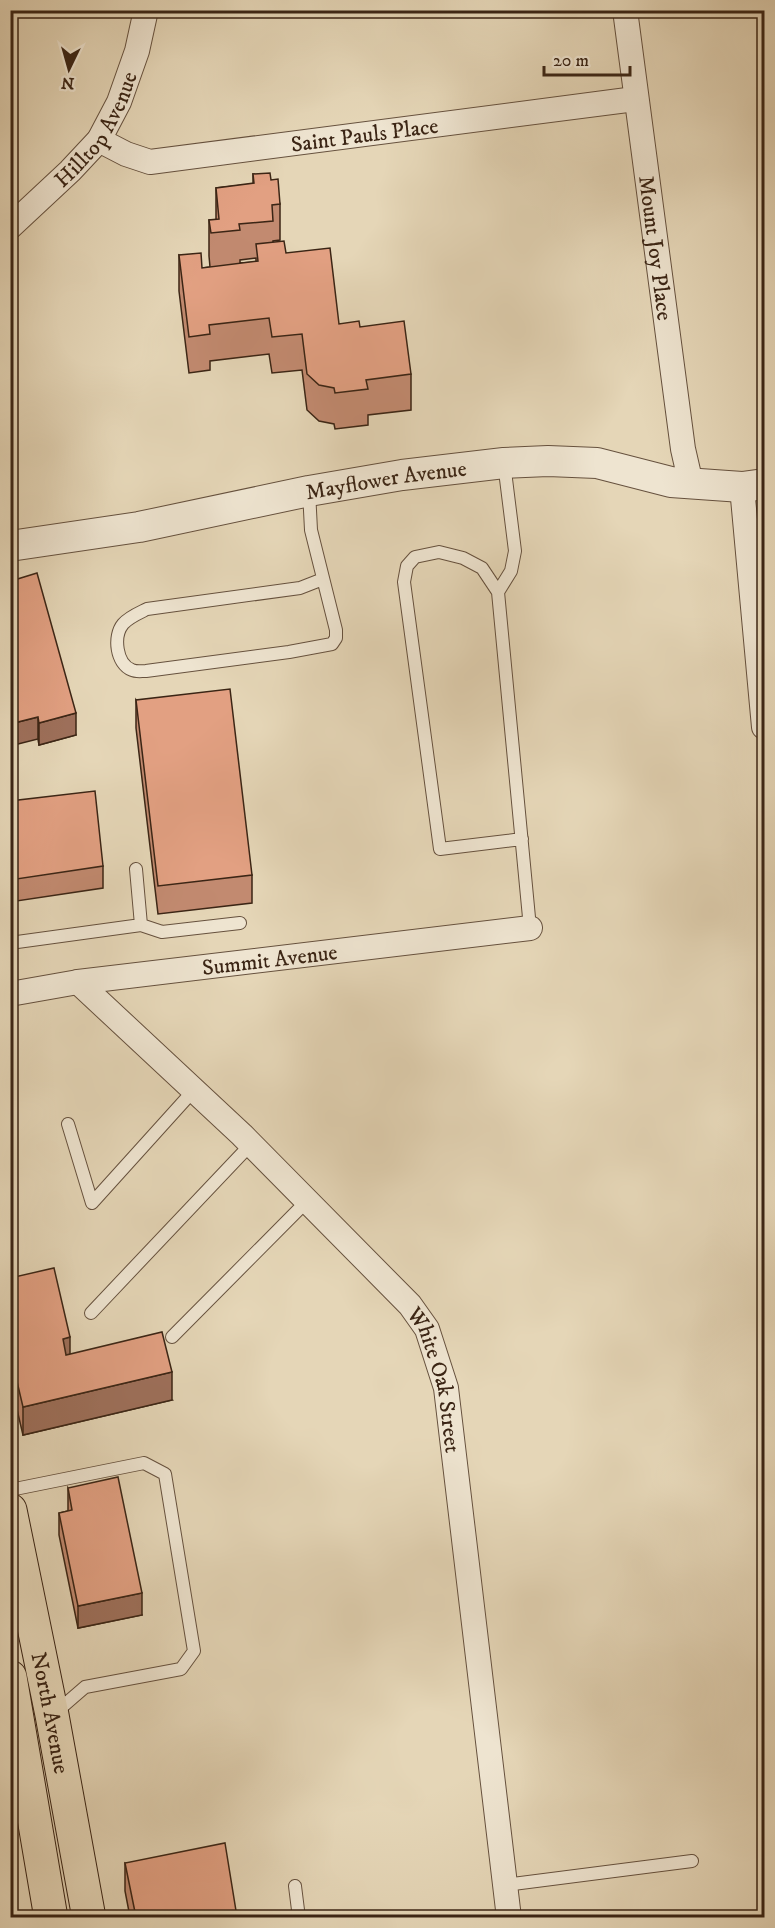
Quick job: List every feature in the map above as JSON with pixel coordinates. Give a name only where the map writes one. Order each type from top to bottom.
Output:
[{"type":"main road","name":"North Avenue","points":[[10,1510],[52,1715],[89,1917]]},
{"type":"main road","name":"North Avenue","points":[[10,1677],[16,1750],[51,1917]]},
{"type":"street","name":"Hilltop Avenue","points":[[10,227],[70,171],[99,140],[119,102],[137,51],[146,10]]},
{"type":"street","name":"Mount Joy Place","points":[[625,10],[683,449],[691,484]]},
{"type":"street","name":"Saint Pauls Place","points":[[99,140],[126,154],[150,162],[635,99]]},
{"type":"street","name":"Mayflower Avenue","points":[[10,546],[139,527],[309,491],[402,475],[504,463],[548,461],[597,463],[658,479],[691,484],[753,485]]},
{"type":"street","points":[[753,485],[765,727]]},
{"type":"street","name":"Summit Avenue","points":[[10,994],[78,982],[530,928]]},
{"type":"street","name":"White Oak Street","points":[[78,982],[251,1144],[410,1305],[427,1329],[446,1388],[509,1917]]},
{"type":"street","points":[[16,1750],[52,1715]]},
{"type":"lane","points":[[498,592],[511,571],[515,551],[504,463]]},
{"type":"lane","points":[[309,491],[311,530],[336,630],[336,638],[332,644],[146,671],[133,671],[119,656],[117,635],[121,625],[147,609],[300,588],[323,579]]},
{"type":"lane","points":[[522,839],[440,849],[404,582],[407,566],[415,557],[439,552],[463,558],[482,568],[498,592],[522,839],[530,928]]},
{"type":"lane","points":[[136,870],[141,925]]},
{"type":"lane","points":[[10,943],[141,925],[162,932],[240,922]]},
{"type":"lane","points":[[68,1124],[92,1203],[194,1090]]},
{"type":"lane","points":[[91,1313],[251,1144]]},
{"type":"lane","points":[[172,1337],[307,1201]]},
{"type":"lane","points":[[10,1490],[144,1463],[165,1474],[194,1651],[181,1669],[85,1687],[52,1715]]},
{"type":"lane","points":[[505,1885],[692,1861]]},
{"type":"lane","points":[[295,1886],[299,1917]]},
{"type":"building","points":[[270,173],[271,180],[278,179],[280,204],[272,205],[273,221],[239,224],[240,230],[211,233],[209,220],[219,219],[216,188],[254,183],[253,174]]},
{"type":"building","points":[[284,241],[286,253],[330,248],[339,324],[359,321],[360,327],[404,321],[411,374],[366,380],[368,389],[335,393],[334,388],[319,385],[307,374],[302,334],[272,337],[269,318],[209,325],[210,334],[189,337],[179,255],[201,253],[202,268],[258,261],[256,244]]},
{"type":"building","points":[[37,573],[76,713],[39,723],[38,717],[10,724],[10,578],[11,581]]},
{"type":"building","points":[[230,689],[252,875],[158,886],[136,700]]},
{"type":"building","points":[[95,791],[103,866],[10,880],[10,801]]},
{"type":"building","points":[[54,1268],[70,1337],[63,1339],[66,1355],[162,1332],[172,1372],[23,1407],[10,1352],[10,1278]]},
{"type":"building","points":[[118,1477],[142,1593],[78,1606],[59,1513],[72,1510],[68,1488]]},
{"type":"building","points":[[225,1843],[237,1917],[136,1917],[125,1863]]}]
